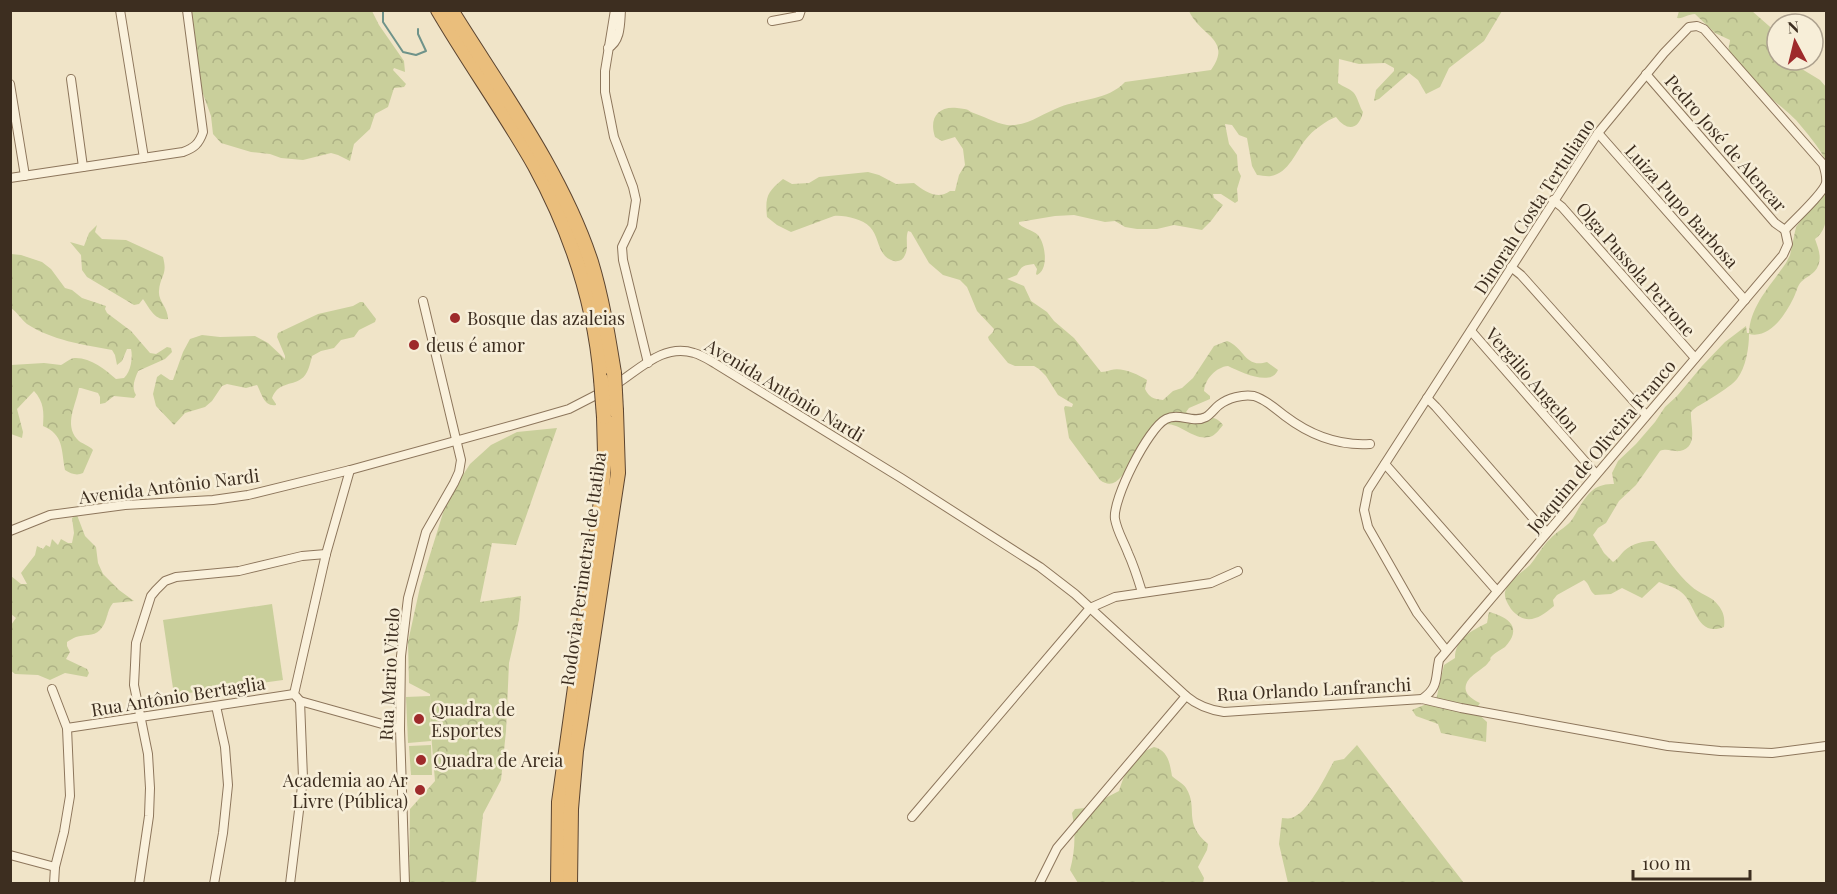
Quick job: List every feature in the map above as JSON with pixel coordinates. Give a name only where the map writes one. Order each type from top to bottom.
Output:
[{"type":"highway","name":"Rodovia Perimetral de Itatiba","points":[[451,10],[546,162],[581,235],[600,292],[610,414],[618,473],[576,752],[571,809],[570,884]]},
{"type":"highway","name":"Rodovia Perimetral de Itatiba","points":[[438,11],[534,164],[553,202],[578,264],[607,376]]},
{"type":"highway","name":"Rodovia Perimetral de Itatiba","points":[[558,884],[559,802],[610,414]]},
{"type":"street","points":[[120,10],[144,158]]},
{"type":"street","points":[[10,178],[183,152],[194,148],[200,142],[203,132],[187,10]]},
{"type":"street","points":[[615,10],[605,71],[605,92],[608,113],[636,200],[632,226],[622,247],[623,260],[648,363]]},
{"type":"street","points":[[608,48],[618,39],[621,10]]},
{"type":"street","points":[[772,21],[799,16],[801,10]]},
{"type":"street","name":"Dinorah Costa Tertuliano","points":[[1446,651],[1417,613],[1368,527],[1364,510],[1368,490],[1598,133],[1646,74],[1689,27],[1697,26],[1704,29],[1826,171],[1826,183],[1820,193],[1785,230]]},
{"type":"street","name":"Pedro José de Alencar","points":[[1646,74],[1775,223],[1785,230]]},
{"type":"street","points":[[71,79],[83,166]]},
{"type":"street","points":[[10,84],[25,176]]},
{"type":"street","name":"Luiza Pupo Barbosa","points":[[1598,133],[1745,300]]},
{"type":"street","name":"Olga Pussola Perrone","points":[[1553,200],[1562,207],[1695,358]]},
{"type":"street","name":"Joaquim de Oliveira Franco","points":[[1422,699],[1435,688],[1439,660],[1446,651],[1783,255],[1788,244],[1785,230]]},
{"type":"street","points":[[1511,267],[1521,275],[1646,415]]},
{"type":"street","name":"Rua Mario Vitelo","points":[[405,884],[400,729],[401,656],[408,598],[426,532],[459,472],[461,460],[423,301]]},
{"type":"street","name":"Vergilio Angelon","points":[[1471,331],[1596,474]]},
{"type":"street","name":"Avenida Antônio Nardi","points":[[10,531],[50,515],[125,505],[248,495],[350,470],[569,409],[613,386],[664,352],[694,353],[716,364],[901,478],[1030,561],[1075,594],[1186,696],[1208,710]]},
{"type":"street","points":[[1142,592],[1130,556],[1118,531],[1114,518],[1115,507],[1121,490],[1149,437],[1167,418],[1177,416],[1205,418],[1228,399],[1254,396],[1264,400],[1313,435],[1352,445],[1370,444]]},
{"type":"street","points":[[1426,398],[1547,532]]},
{"type":"street","points":[[1386,464],[1497,591]]},
{"type":"street","points":[[350,470],[326,554],[294,694],[300,701],[400,729]]},
{"type":"street","points":[[139,884],[149,816],[150,789],[148,754],[135,685],[136,643],[151,596],[165,581],[176,577],[239,571],[302,555],[326,554]]},
{"type":"street","points":[[912,817],[1090,609],[1115,597],[1211,583],[1238,572]]},
{"type":"street","points":[[52,689],[67,728],[70,796],[55,867],[54,884]]},
{"type":"street","name":"Rua Antônio Bertaglia","points":[[67,728],[294,694]]},
{"type":"street","points":[[1039,884],[1057,848],[1186,696]]},
{"type":"street","name":"Rua Orlando Lanfranchi","points":[[1208,710],[1240,712],[1422,699],[1668,746],[1772,753],[1827,746]]},
{"type":"street","points":[[290,884],[303,778],[300,701]]},
{"type":"street","points":[[214,884],[228,785],[225,747],[216,706]]},
{"type":"street","points":[[10,855],[55,867]]},
{"type":"green space","points":[[192,10],[372,11],[404,61],[405,72],[394,68],[393,70],[406,84],[404,87],[394,88],[388,107],[375,114],[370,129],[354,144],[350,161],[331,153],[303,160],[281,158],[221,143],[213,134],[211,116],[202,91],[192,36]]},
{"type":"green space","points":[[1189,11],[1502,11],[1484,41],[1449,68],[1440,87],[1426,94],[1418,80],[1409,73],[1374,101],[1376,90],[1394,71],[1394,68],[1385,63],[1359,64],[1339,59],[1338,83],[1355,94],[1363,112],[1359,122],[1348,127],[1336,117],[1324,123],[1302,144],[1283,171],[1277,174],[1257,175],[1252,166],[1247,138],[1239,135],[1232,125],[1225,124],[1229,144],[1237,155],[1238,170],[1241,176],[1237,189],[1238,201],[1235,203],[1221,194],[1213,194],[1214,198],[1223,205],[1202,230],[1174,225],[1157,229],[1137,229],[1125,227],[1115,221],[1105,222],[1074,215],[1019,222],[1021,226],[1036,233],[1040,238],[1045,253],[1043,269],[1037,275],[1034,264],[1023,266],[1017,275],[1007,279],[1024,286],[1031,301],[1047,312],[1074,338],[1101,372],[1120,369],[1134,373],[1147,380],[1145,389],[1150,396],[1163,400],[1193,378],[1214,346],[1227,341],[1254,363],[1267,362],[1278,370],[1274,375],[1263,378],[1228,366],[1215,371],[1209,378],[1204,391],[1210,399],[1189,408],[1186,412],[1215,418],[1223,425],[1217,432],[1211,436],[1202,437],[1168,424],[1152,428],[1140,443],[1123,475],[1109,484],[1100,480],[1069,438],[1064,408],[1065,406],[1072,407],[1073,404],[1058,395],[1039,369],[1034,366],[1015,366],[1008,363],[989,340],[988,337],[994,329],[977,311],[967,287],[960,280],[943,275],[929,263],[911,232],[908,231],[904,257],[894,261],[884,255],[873,231],[863,222],[848,217],[834,216],[791,232],[767,217],[766,204],[770,191],[783,179],[792,184],[809,183],[819,177],[868,172],[896,184],[914,183],[936,195],[955,191],[959,175],[965,165],[963,149],[955,137],[942,141],[935,137],[933,125],[936,115],[944,109],[964,109],[998,123],[1021,124],[1068,104],[1102,96],[1125,82],[1211,70],[1217,60],[1217,44]]},
{"type":"green space","points":[[1679,11],[1752,11],[1765,22],[1765,72],[1807,72],[1820,80],[1826,87],[1826,161],[1796,120],[1739,67],[1729,50],[1730,40],[1715,33],[1695,14],[1677,18]]},
{"type":"green space","points":[[1826,187],[1826,222],[1815,239],[1820,255],[1817,269],[1800,284],[1790,305],[1776,324],[1764,333],[1749,334],[1743,369],[1737,379],[1691,412],[1692,440],[1690,445],[1680,451],[1660,451],[1636,485],[1619,501],[1606,523],[1593,535],[1604,553],[1613,562],[1631,546],[1654,541],[1694,589],[1718,605],[1724,616],[1724,627],[1715,629],[1702,624],[1681,592],[1659,582],[1642,598],[1622,588],[1611,594],[1595,595],[1584,580],[1557,595],[1553,600],[1554,606],[1538,617],[1528,619],[1517,615],[1506,601],[1505,592],[1509,584],[1530,565],[1547,542],[1571,521],[1589,493],[1600,486],[1614,484],[1612,473],[1618,461],[1636,444],[1702,366],[1725,342],[1746,326],[1747,333],[1749,333],[1757,305],[1790,255],[1796,227]]},
{"type":"green space","points":[[97,225],[95,232],[102,239],[126,240],[163,257],[165,268],[159,295],[168,319],[156,316],[143,299],[139,304],[134,305],[87,277],[82,270],[81,255],[70,242],[84,246],[89,233]]},
{"type":"green space","points":[[11,254],[42,262],[51,269],[65,288],[72,290],[82,298],[106,306],[107,313],[131,331],[150,353],[156,354],[167,347],[171,348],[172,352],[165,359],[138,371],[134,383],[136,395],[134,398],[114,396],[100,404],[98,393],[79,388],[71,427],[77,439],[93,450],[81,474],[65,470],[60,443],[55,434],[43,426],[43,407],[34,391],[17,409],[23,432],[22,438],[11,434],[11,365],[44,363],[61,365],[72,359],[80,358],[97,364],[116,379],[124,378],[131,364],[131,349],[127,349],[122,361],[117,365],[112,350],[57,338],[27,324],[11,308]]},
{"type":"green space","points":[[363,302],[376,319],[375,322],[359,330],[354,337],[341,340],[334,348],[312,356],[303,377],[281,387],[275,393],[272,398],[276,405],[266,402],[257,385],[246,388],[227,384],[222,386],[205,407],[185,413],[174,425],[156,406],[153,394],[157,377],[161,374],[173,380],[190,339],[202,335],[255,336],[268,343],[285,359],[277,337],[278,333],[318,314],[353,306]]},
{"type":"green space","points":[[557,428],[516,545],[492,543],[480,602],[521,596],[519,620],[509,663],[501,780],[483,814],[476,883],[409,883],[410,809],[435,781],[430,694],[409,683],[408,642],[420,587],[447,500],[470,464],[491,445],[517,432]]},
{"type":"green space","points":[[77,515],[85,536],[96,547],[98,563],[103,574],[134,601],[113,603],[100,630],[67,642],[70,652],[66,659],[87,669],[89,673],[87,677],[65,673],[50,680],[38,675],[15,674],[10,670],[11,625],[16,618],[11,614],[11,576],[21,584],[27,584],[21,573],[35,555],[37,546],[43,549],[46,545],[50,547],[52,539],[58,545],[61,539],[72,543],[74,533],[72,518]]},
{"type":"green space","points":[[272,604],[283,680],[174,695],[163,620]]},
{"type":"green space","points":[[1489,612],[1508,620],[1513,634],[1505,647],[1493,655],[1485,666],[1470,678],[1466,686],[1468,695],[1480,703],[1475,711],[1487,722],[1486,742],[1441,733],[1438,724],[1416,716],[1412,710],[1436,700],[1444,665],[1455,658],[1458,646],[1465,636],[1487,623]]},
{"type":"green space","name":"Quadra de Esportes","points":[[430,696],[431,741],[408,743],[406,697]]},
{"type":"green space","name":"Quadra de Areia","points":[[431,745],[432,775],[411,775],[409,746]]},
{"type":"green space","points":[[1357,745],[1464,883],[1288,883],[1279,844],[1282,818],[1291,818],[1304,809],[1334,761],[1344,759]]},
{"type":"green space","points":[[1154,747],[1165,754],[1172,776],[1186,788],[1190,796],[1195,829],[1208,844],[1198,867],[1204,878],[1203,883],[1078,883],[1070,870],[1074,842],[1072,813],[1075,809],[1086,808],[1119,791],[1131,764],[1141,754]]},
{"type":"waterway","points":[[383,10],[383,22],[403,52],[416,55],[426,51],[418,29]]},
{"type":"place","name":"Bosque das azaleias","points":[[455,318]]},
{"type":"place","name":"deus é amor","points":[[414,345]]},
{"type":"place","name":"Quadra de Esportes","points":[[419,719]]},
{"type":"place","name":"Quadra de Areia","points":[[421,760]]},
{"type":"place","name":"Academia ao Ar Livre (Pública)","points":[[420,790]]}]
